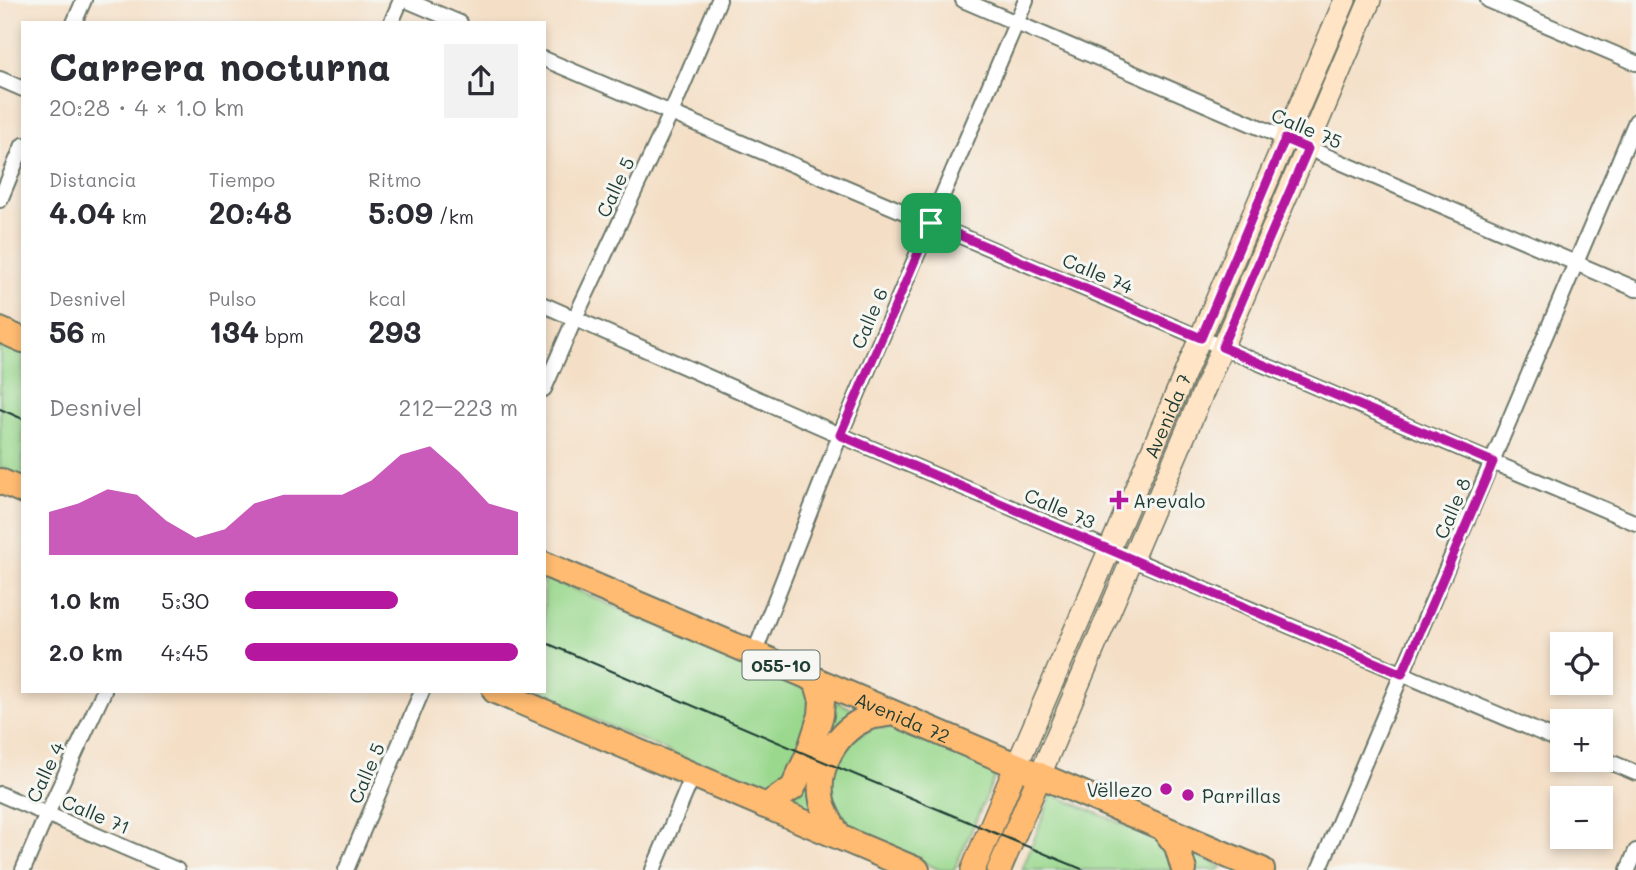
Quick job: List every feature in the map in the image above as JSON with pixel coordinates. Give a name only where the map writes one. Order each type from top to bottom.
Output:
[{"type":"highway","points":[[0,330],[21,339]]},
{"type":"highway","points":[[0,481],[21,490]]},
{"type":"highway","name":"Avenida 72","points":[[546,565],[1163,828],[1248,868]]},
{"type":"highway","points":[[765,806],[793,788],[808,755],[821,715],[822,700],[816,680]]},
{"type":"highway","points":[[500,693],[917,870]]},
{"type":"highway","points":[[839,836],[828,820],[822,801],[821,781],[825,762],[836,743],[852,727],[871,717],[892,713]]},
{"type":"highway","points":[[1163,828],[1177,846],[1184,870]]},
{"type":"main road","name":"Avenida 7","points":[[973,870],[1345,0]]},
{"type":"main road","name":"Avenida 7","points":[[999,870],[1370,0]]},
{"type":"street","points":[[75,21],[84,0]]},
{"type":"street","points":[[392,21],[401,0]]},
{"type":"street","points":[[407,0],[455,21]]},
{"type":"street","name":"Calle 5","points":[[546,384],[671,113],[719,0]]},
{"type":"street","name":"Calle 75","points":[[963,0],[1636,289]]},
{"type":"street","name":"Calle 6","points":[[754,654],[840,435],[1026,0]]},
{"type":"street","points":[[1488,0],[1636,62]]},
{"type":"street","name":"Calle 74","points":[[546,60],[1636,523]]},
{"type":"street","points":[[0,79],[21,88]]},
{"type":"street","name":"Calle 8","points":[[1319,870],[1636,121]]},
{"type":"street","points":[[0,200],[21,150]]},
{"type":"street","name":"Calle 73","points":[[546,306],[840,435],[1550,737]]},
{"type":"street","name":"Calle 4","points":[[23,870],[103,693]]},
{"type":"street","name":"Calle 5","points":[[346,870],[421,693]]},
{"type":"street","points":[[1613,763],[1636,773]]},
{"type":"street","points":[[653,870],[693,775]]},
{"type":"street","name":"Calle 71","points":[[0,794],[177,870]]},
{"type":"street","points":[[1628,870],[1636,850]]},
{"type":"green space","points":[[0,343],[21,352],[21,476],[0,467]]},
{"type":"green space","points":[[546,577],[809,690],[816,700],[788,783],[767,792],[532,693],[546,693]]},
{"type":"green space","points":[[831,699],[859,712],[816,813],[784,801]]},
{"type":"green space","points":[[873,728],[895,728],[997,772],[954,870],[940,870],[847,827],[837,817],[828,774],[843,744]]},
{"type":"green space","points":[[1052,794],[1161,843],[1171,860],[1173,870],[1022,870]]},
{"type":"green space","points":[[1187,850],[1222,867],[1219,870],[1193,870]]},
{"type":"tram line","points":[[0,409],[21,418]]},
{"type":"tram line","points":[[546,643],[1084,870]]},
{"type":"place","name":"Arevalo","points":[[1119,500]]},
{"type":"place","name":"Vëllezo","points":[[1166,789]]},
{"type":"place","name":"Parrillas","points":[[1188,795]]},
{"type":"route","points":[[1285,139],[1308,149],[1222,347],[1493,462],[1402,674],[840,435],[931,223],[1201,338],[1285,139]]}]
